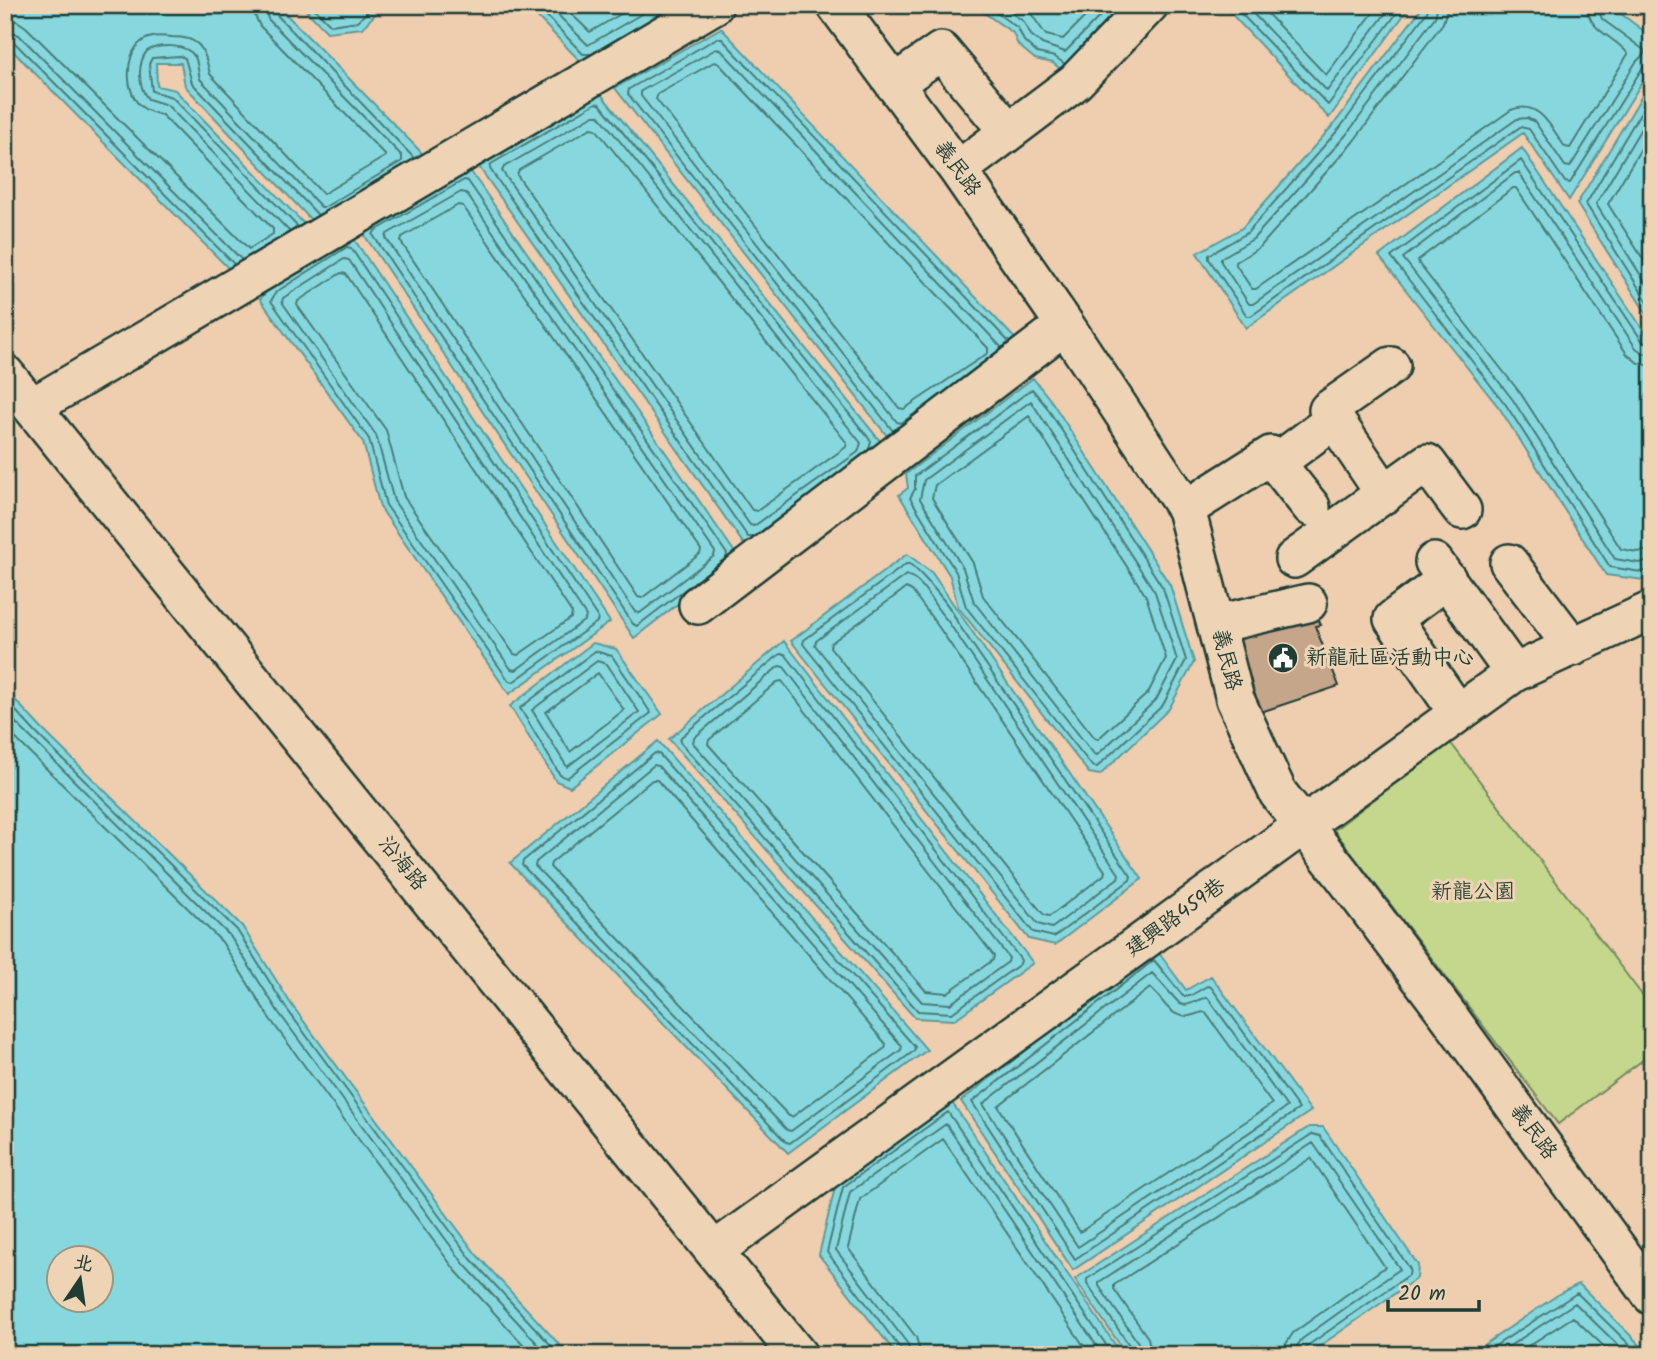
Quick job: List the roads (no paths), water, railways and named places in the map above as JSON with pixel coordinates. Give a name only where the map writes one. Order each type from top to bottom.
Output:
[{"type":"street","points":[[32,407],[714,5]]},
{"type":"street","name":"義民路","points":[[836,5],[958,170],[1065,325],[1186,509],[1235,699],[1278,793],[1448,1015],[1652,1296]]},
{"type":"street","points":[[958,170],[1075,82],[1149,5]]},
{"type":"street","points":[[894,83],[942,51],[1008,131]]},
{"type":"street","points":[[698,605],[1065,325]]},
{"type":"street","points":[[1385,494],[1328,410],[1391,366]]},
{"type":"street","name":"沿海路","points":[[5,374],[798,1355]]},
{"type":"street","points":[[1276,463],[1335,419]]},
{"type":"street","points":[[1186,509],[1270,455],[1311,507]]},
{"type":"street","points":[[1294,559],[1427,463],[1462,510]]},
{"type":"street","points":[[1509,563],[1573,647]]},
{"type":"street","points":[[1458,713],[1393,619],[1440,571],[1514,673]]},
{"type":"street","points":[[1217,624],[1308,603]]},
{"type":"street","name":"建興路459巷","points":[[714,1251],[1514,673],[1652,610]]},
{"type":"water","points":[[5,5],[277,5],[421,152],[422,167],[313,222],[185,86],[181,63],[156,63],[157,86],[175,90],[310,230],[244,284],[8,46],[5,46]]},
{"type":"water","points":[[301,5],[384,5],[362,28],[327,32]]},
{"type":"water","points":[[526,5],[688,5],[593,61],[580,61]]},
{"type":"water","points":[[973,5],[1133,5],[1066,74],[1053,63],[1035,59],[1018,45],[1013,33]]},
{"type":"water","points":[[1223,5],[1411,5],[1329,118]]},
{"type":"water","points":[[1424,5],[1609,5],[1652,37],[1652,66],[1569,200],[1523,133],[1246,328],[1197,253],[1242,228],[1334,124]]},
{"type":"water","points":[[721,28],[1021,345],[895,446],[615,88]]},
{"type":"water","points":[[1652,79],[1652,322],[1577,204]]},
{"type":"water","points":[[600,93],[880,441],[871,461],[748,550],[477,164]]},
{"type":"water","points":[[1522,148],[1652,343],[1652,574],[1644,580],[1606,575],[1500,409],[1379,256]]},
{"type":"water","points":[[469,169],[738,557],[634,638],[361,230]]},
{"type":"water","points":[[352,236],[610,622],[509,694],[380,507],[363,442],[260,299],[271,287]]},
{"type":"water","points":[[1033,378],[1052,402],[1170,585],[1194,662],[1169,709],[1100,775],[1089,773],[958,607],[950,576],[899,495],[908,488],[906,474]]},
{"type":"water","points":[[907,554],[932,573],[1142,879],[1055,945],[1029,939],[791,641]]},
{"type":"water","points":[[784,641],[1033,963],[954,1020],[915,1018],[669,739]]},
{"type":"water","points":[[593,643],[616,649],[662,714],[570,787],[556,781],[510,706]]},
{"type":"water","points":[[5,689],[41,728],[242,926],[291,1004],[476,1254],[569,1355],[5,1355]]},
{"type":"water","points":[[658,741],[927,1050],[788,1153],[510,863]]},
{"type":"water","points":[[1156,949],[1186,990],[1211,976],[1311,1111],[1073,1270],[961,1101]]},
{"type":"water","points":[[951,1101],[1122,1355],[897,1355],[819,1255],[836,1183]]},
{"type":"water","points":[[1309,1127],[1323,1127],[1418,1265],[1417,1278],[1307,1355],[1127,1355],[1075,1279]]},
{"type":"water","points":[[1579,1284],[1650,1355],[1469,1355],[1562,1292]]},
{"type":"place","name":"新龍社區活動中心","points":[[1283,658]]},
{"type":"park label","name":"新龍公園","points":[[1473,892]]}]
